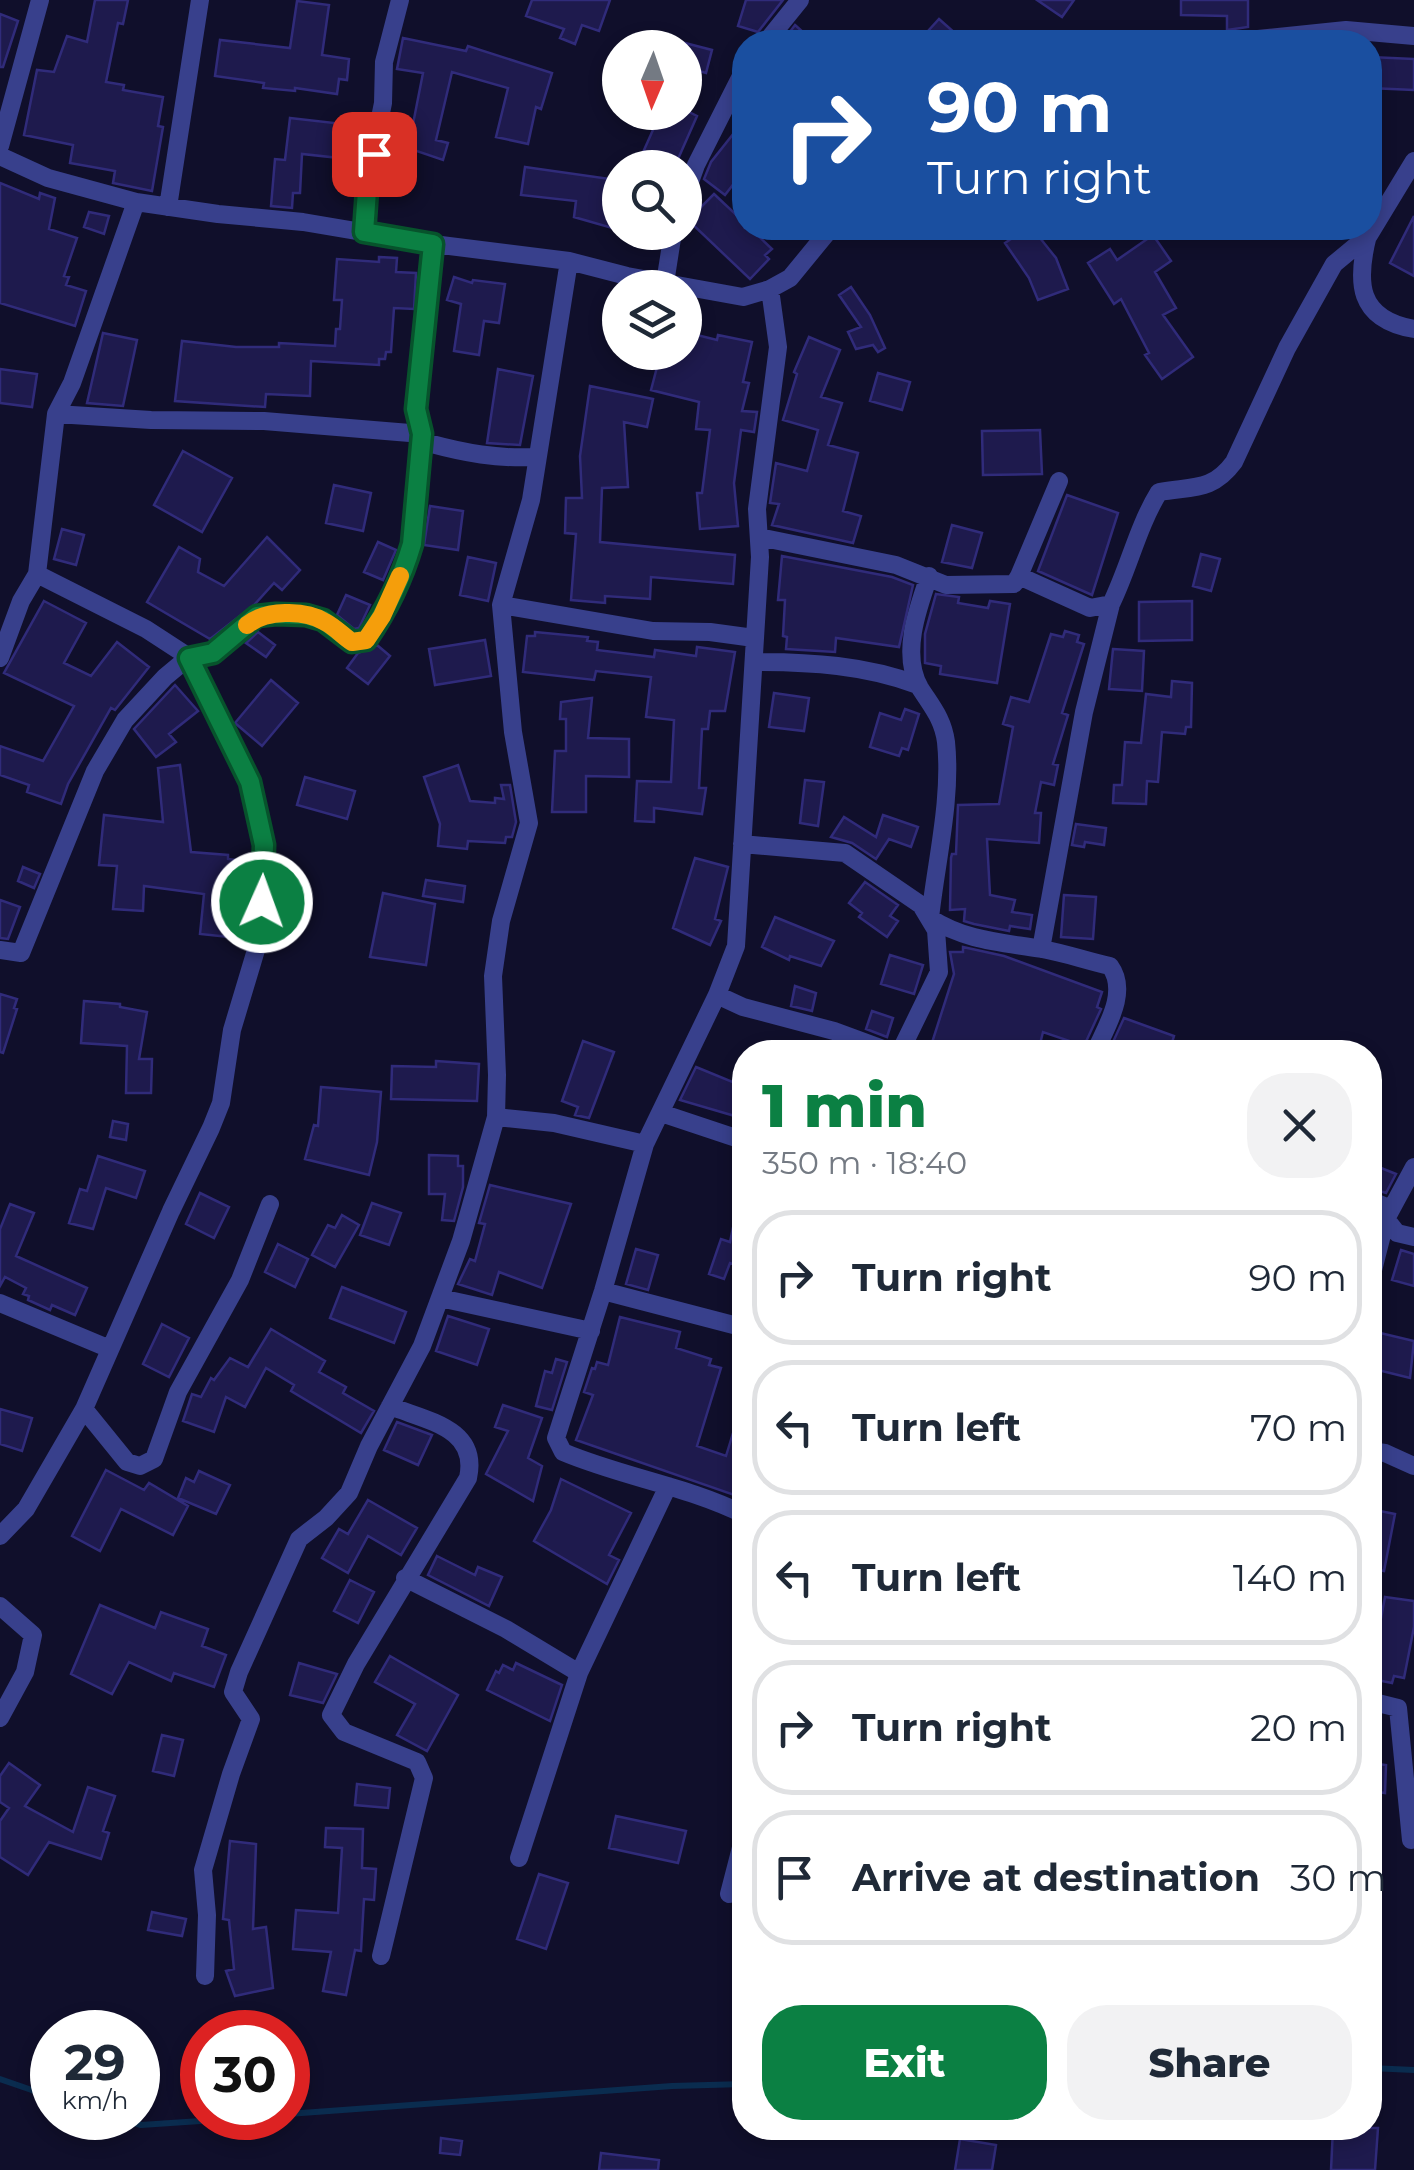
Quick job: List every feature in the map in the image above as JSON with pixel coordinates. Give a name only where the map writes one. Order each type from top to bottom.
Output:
[{"type":"street","points":[[0,146],[40,0]]},
{"type":"street","points":[[168,207],[200,0]]},
{"type":"street","points":[[364,232],[368,177],[383,103],[384,62],[400,0]]},
{"type":"street","points":[[776,30],[800,0]]},
{"type":"street","points":[[1382,33],[1414,36]]},
{"type":"street","points":[[702,153],[732,94]]},
{"type":"street","points":[[0,156],[48,178],[136,202],[303,222],[569,261],[607,270]]},
{"type":"street","points":[[1382,212],[1414,161]]},
{"type":"street","points":[[0,658],[21,601],[37,574],[56,414],[72,383],[136,202]]},
{"type":"street","points":[[702,290],[743,297],[770,289],[790,278],[821,240]]},
{"type":"street","points":[[1041,949],[1084,712],[1112,604],[1149,507],[1158,492],[1209,485],[1222,478],[1234,462],[1288,348],[1334,264],[1361,240]]},
{"type":"street","points":[[1367,240],[1359,280],[1367,303],[1396,326],[1414,328]]},
{"type":"street","points":[[0,950],[21,954],[96,770],[125,720],[166,677],[189,658],[213,653],[257,616],[306,615],[323,620],[352,642],[366,640],[382,616],[412,544],[422,434],[416,409],[433,244]]},
{"type":"street","points":[[205,1976],[207,1915],[203,1870],[230,1774],[251,1720],[234,1692],[239,1672],[298,1539],[349,1494],[422,1346],[461,1241],[496,1116],[492,976],[501,921],[529,823],[513,732],[501,605],[531,500],[569,261]]},
{"type":"street","points":[[732,1508],[712,1498],[596,1466],[563,1452],[556,1438],[604,1292],[646,1144],[736,946],[760,572],[758,509],[778,347],[770,289]]},
{"type":"street","points":[[56,414],[264,421],[422,434]]},
{"type":"street","points":[[422,434],[428,443],[475,456],[536,457]]},
{"type":"street","points":[[759,537],[896,566],[946,585],[1014,584],[1058,481]]},
{"type":"street","points":[[0,1536],[26,1509],[84,1410],[221,1103],[232,1030],[262,930],[264,845],[250,782],[189,658],[146,628],[37,574]]},
{"type":"street","points":[[928,576],[916,614],[912,667],[918,685],[942,720],[946,746],[945,794],[930,918]]},
{"type":"street","points":[[1019,576],[1090,608],[1112,604]]},
{"type":"street","points":[[501,605],[652,631],[754,638]]},
{"type":"street","points":[[754,662],[803,662],[882,671],[918,685]]},
{"type":"street","points":[[742,844],[845,853],[922,905],[936,930],[938,972],[906,1040]]},
{"type":"street","points":[[930,918],[954,933],[979,941],[1041,949],[1110,966],[1117,976],[1118,992],[1100,1040]]},
{"type":"street","points":[[717,995],[858,1040]]},
{"type":"street","points":[[660,1112],[732,1137]]},
{"type":"street","points":[[496,1116],[554,1123],[646,1144]]},
{"type":"street","points":[[1382,1239],[1389,1214],[1414,1167]]},
{"type":"street","points":[[84,1410],[126,1462],[140,1466],[154,1459],[178,1392],[240,1280],[270,1204]]},
{"type":"street","points":[[1382,1209],[1389,1214],[1397,1233],[1414,1236]]},
{"type":"street","points":[[604,1292],[732,1325]]},
{"type":"street","points":[[440,1298],[590,1331]]},
{"type":"street","points":[[0,1303],[110,1349]]},
{"type":"street","points":[[381,1956],[424,1778],[418,1762],[344,1732],[332,1715],[356,1664],[468,1478],[472,1459],[455,1432],[390,1406]]},
{"type":"street","points":[[1382,1453],[1414,1466]]},
{"type":"street","points":[[519,1858],[579,1673],[668,1486]]},
{"type":"street","points":[[406,1578],[506,1629],[579,1673]]},
{"type":"street","points":[[0,1606],[33,1635],[24,1672],[0,1718]]},
{"type":"street","points":[[1382,1704],[1398,1708],[1411,1840]]},
{"type":"street","points":[[729,1894],[732,1882]]},
{"type":"building","points":[[95,0],[128,0],[123,24],[118,23],[106,82],[124,85],[123,90],[163,97],[158,126],[163,127],[152,191],[113,183],[115,171],[70,163],[73,145],[24,135],[37,70],[54,72],[67,36],[87,42]]},
{"type":"building","points":[[532,0],[610,0],[599,31],[582,25],[575,44],[560,38],[564,29],[526,16]]},
{"type":"building","points":[[746,0],[783,0],[760,30],[738,26]]},
{"type":"building","points":[[1037,0],[1074,0],[1062,17]]},
{"type":"building","points":[[1181,0],[1248,0],[1248,27],[1227,30],[1227,16],[1181,15]]},
{"type":"building","points":[[297,1],[329,5],[322,55],[349,59],[347,80],[339,79],[337,94],[263,88],[264,83],[215,76],[220,40],[290,48]]},
{"type":"building","points":[[0,14],[18,21],[3,67],[0,67]]},
{"type":"building","points":[[939,19],[951,30],[929,30]]},
{"type":"building","points":[[403,38],[466,51],[468,46],[552,73],[541,109],[536,107],[528,144],[496,137],[508,88],[452,72],[436,140],[448,143],[443,160],[393,143],[400,120],[413,124],[423,73],[397,69]]},
{"type":"building","points":[[702,47],[712,50],[706,73],[702,72]]},
{"type":"building","points":[[1382,58],[1414,59],[1414,90],[1382,89]]},
{"type":"building","points":[[290,118],[352,125],[349,159],[302,154],[300,193],[293,193],[292,208],[271,206],[275,159],[285,160]]},
{"type":"building","points":[[653,130],[691,130],[682,150],[644,150]]},
{"type":"building","points":[[732,136],[732,186],[725,195],[704,179],[711,162]]},
{"type":"building","points":[[525,167],[602,178],[602,225],[574,217],[576,201],[521,195]]},
{"type":"building","points":[[0,183],[39,199],[40,193],[55,198],[49,229],[77,238],[64,276],[69,277],[66,285],[86,291],[75,326],[0,303]]},
{"type":"building","points":[[714,194],[732,211],[732,240],[763,240],[772,249],[765,255],[769,259],[750,279],[702,233],[702,206]]},
{"type":"building","points":[[89,212],[109,216],[104,234],[84,227]]},
{"type":"building","points":[[1414,216],[1414,276],[1390,263]]},
{"type":"building","points":[[1042,240],[1056,258],[1068,289],[1038,300],[1029,278],[1005,243]]},
{"type":"building","points":[[1146,240],[1156,240],[1171,261],[1155,272],[1176,308],[1163,315],[1193,357],[1162,379],[1145,355],[1149,353],[1121,299],[1114,304],[1088,263],[1110,249],[1117,260]]},
{"type":"building","points":[[379,257],[397,258],[396,272],[416,273],[414,309],[394,308],[391,352],[386,352],[385,359],[379,359],[379,365],[311,361],[310,396],[266,394],[265,407],[175,401],[182,341],[236,347],[279,347],[279,343],[335,346],[342,300],[334,300],[337,259],[379,262]]},
{"type":"building","points":[[454,277],[472,283],[473,280],[505,284],[499,323],[484,321],[479,355],[454,351],[461,304],[447,300]]},
{"type":"building","points":[[851,287],[885,348],[878,352],[873,345],[856,349],[848,332],[861,327],[839,295]]},
{"type":"building","points":[[103,333],[137,340],[123,406],[87,403]]},
{"type":"building","points":[[718,335],[752,342],[743,382],[749,383],[742,411],[757,412],[754,432],[741,430],[734,483],[738,526],[700,529],[697,493],[702,493],[710,430],[696,429],[699,402],[651,390],[656,370],[702,370],[702,336],[717,340]]},
{"type":"building","points":[[809,337],[840,350],[821,397],[842,403],[828,445],[858,453],[843,511],[861,516],[853,543],[772,525],[779,504],[770,503],[776,463],[807,471],[818,430],[783,420],[797,374],[794,372]]},
{"type":"building","points":[[0,369],[37,374],[32,407],[0,403]]},
{"type":"building","points":[[498,369],[533,376],[520,445],[487,443]]},
{"type":"building","points":[[878,373],[910,382],[902,410],[870,401]]},
{"type":"building","points":[[590,386],[653,399],[647,427],[624,422],[628,487],[602,488],[600,542],[735,555],[733,584],[651,577],[650,599],[605,596],[605,603],[571,600],[576,534],[565,533],[566,498],[582,498],[580,456]]},
{"type":"building","points":[[1040,430],[1042,474],[983,475],[982,431]]},
{"type":"building","points":[[183,451],[232,478],[202,532],[154,505]]},
{"type":"building","points":[[334,485],[371,493],[363,531],[326,523]]},
{"type":"building","points":[[1067,495],[1118,513],[1092,595],[1038,571]]},
{"type":"building","points":[[430,506],[463,511],[458,550],[424,545]]},
{"type":"building","points":[[952,525],[982,533],[972,568],[942,562]]},
{"type":"building","points":[[62,529],[84,535],[76,565],[54,559]]},
{"type":"building","points":[[267,537],[300,570],[282,590],[274,583],[254,605],[210,639],[147,602],[179,547],[200,559],[198,572],[224,586]]},
{"type":"building","points":[[378,542],[396,550],[383,580],[364,572]]},
{"type":"building","points":[[1201,554],[1220,559],[1211,591],[1193,586]]},
{"type":"building","points":[[782,556],[892,577],[913,585],[899,647],[836,638],[835,652],[786,649],[785,600],[778,600]]},
{"type":"building","points":[[468,557],[496,563],[488,601],[460,595]]},
{"type":"building","points":[[936,594],[959,597],[958,603],[988,608],[990,601],[1010,604],[997,683],[940,674],[941,666],[925,663],[925,634]]},
{"type":"building","points":[[346,595],[370,605],[359,628],[354,629],[337,615]]},
{"type":"building","points":[[44,601],[86,623],[64,663],[91,676],[117,642],[149,667],[115,710],[111,708],[68,784],[61,804],[27,792],[29,785],[0,775],[0,746],[43,761],[74,706],[4,673]]},
{"type":"building","points":[[1192,601],[1192,640],[1139,641],[1139,602]]},
{"type":"building","points":[[1065,631],[1079,635],[1077,642],[1084,644],[1062,713],[1068,715],[1053,764],[1058,765],[1054,785],[1041,782],[1035,813],[1041,813],[1039,843],[987,839],[990,895],[1015,900],[1012,912],[1032,915],[1030,929],[1010,926],[1009,931],[964,921],[965,909],[950,910],[958,805],[999,804],[1013,727],[1003,724],[1011,697],[1029,702],[1051,634],[1063,637]]},
{"type":"building","points":[[258,632],[275,645],[266,657],[246,643]]},
{"type":"building","points":[[535,632],[588,637],[587,641],[598,642],[597,650],[654,657],[655,650],[696,656],[697,647],[735,652],[725,711],[710,711],[708,729],[702,729],[699,788],[706,788],[702,814],[654,808],[654,822],[635,821],[637,781],[671,782],[674,720],[646,717],[651,677],[596,671],[594,680],[523,672],[527,636],[535,636]]},
{"type":"building","points":[[485,640],[491,676],[435,685],[429,649]]},
{"type":"building","points":[[377,645],[390,656],[368,684],[347,668],[358,653]]},
{"type":"building","points":[[1113,649],[1144,651],[1142,691],[1109,689]]},
{"type":"building","points":[[271,680],[298,703],[262,746],[235,723]]},
{"type":"building","points":[[1172,681],[1192,683],[1191,727],[1186,727],[1185,734],[1162,732],[1158,782],[1147,781],[1146,804],[1113,803],[1114,785],[1122,785],[1125,742],[1141,743],[1146,694],[1171,697]]},
{"type":"building","points":[[175,685],[198,711],[169,734],[176,742],[156,757],[134,729]]},
{"type":"building","points":[[774,693],[809,698],[804,731],[769,727]]},
{"type":"building","points":[[592,698],[588,738],[629,739],[629,777],[586,776],[586,812],[552,812],[555,751],[566,751],[566,719],[560,719],[561,702]]},
{"type":"building","points":[[905,709],[919,714],[908,750],[902,748],[899,756],[870,747],[880,713],[901,720]]},
{"type":"building","points":[[180,765],[191,852],[228,855],[228,859],[237,860],[234,934],[230,933],[230,937],[200,934],[204,894],[144,886],[143,911],[113,909],[117,866],[99,865],[104,815],[163,822],[158,768]]},
{"type":"building","points":[[458,765],[470,801],[495,803],[495,798],[504,799],[501,785],[510,785],[516,822],[512,837],[506,837],[505,843],[468,841],[467,849],[438,846],[440,824],[424,777]]},
{"type":"building","points":[[305,777],[355,791],[347,819],[297,805]]},
{"type":"building","points":[[805,780],[824,782],[818,826],[800,823]]},
{"type":"building","points":[[883,815],[918,827],[911,847],[889,839],[876,859],[852,843],[831,837],[844,817],[876,837]]},
{"type":"building","points":[[1076,824],[1106,828],[1104,845],[1072,845]]},
{"type":"building","points":[[695,858],[728,867],[715,919],[721,921],[710,945],[673,928]]},
{"type":"building","points":[[23,867],[40,874],[34,888],[18,881]]},
{"type":"building","points":[[426,880],[465,886],[463,902],[423,896]]},
{"type":"building","points":[[865,882],[898,905],[890,916],[898,921],[887,937],[859,917],[862,913],[849,903]]},
{"type":"building","points":[[383,893],[435,904],[426,965],[370,957]]},
{"type":"building","points":[[1064,895],[1096,897],[1093,939],[1061,937]]},
{"type":"building","points":[[0,900],[20,907],[8,939],[0,938]]},
{"type":"building","points":[[775,917],[834,941],[821,966],[790,956],[789,960],[762,947]]},
{"type":"building","points":[[963,947],[1004,956],[1102,992],[1097,1007],[1101,1009],[1087,1040],[1066,1040],[1043,1032],[1041,1040],[933,1040],[954,974],[950,952],[963,952]]},
{"type":"building","points":[[890,955],[923,965],[914,994],[881,984]]},
{"type":"building","points":[[795,986],[816,993],[812,1011],[791,1006]]},
{"type":"building","points":[[0,994],[17,999],[3,1053],[0,1052]]},
{"type":"building","points":[[84,1001],[120,1004],[147,1012],[139,1059],[152,1059],[151,1093],[126,1093],[127,1046],[81,1043]]},
{"type":"building","points":[[872,1011],[893,1018],[887,1037],[866,1029]]},
{"type":"building","points":[[1124,1018],[1174,1036],[1173,1040],[1114,1040]]},
{"type":"building","points":[[583,1041],[614,1052],[589,1118],[575,1115],[578,1107],[562,1101]]},
{"type":"building","points":[[436,1061],[479,1064],[477,1101],[391,1099],[392,1066],[436,1067]]},
{"type":"building","points":[[696,1067],[732,1082],[732,1115],[680,1100]]},
{"type":"building","points":[[321,1087],[381,1092],[377,1142],[369,1175],[305,1159],[314,1125],[318,1126]]},
{"type":"building","points":[[113,1121],[128,1124],[126,1140],[110,1137]]},
{"type":"building","points":[[429,1155],[458,1156],[458,1166],[463,1166],[463,1187],[454,1221],[442,1220],[445,1194],[429,1194]]},
{"type":"building","points":[[98,1156],[145,1171],[136,1198],[106,1188],[93,1229],[69,1223],[80,1189],[87,1191]]},
{"type":"building","points":[[1382,1168],[1396,1174],[1386,1193],[1382,1192]]},
{"type":"building","points":[[490,1185],[571,1204],[542,1288],[499,1272],[492,1295],[458,1284],[470,1259],[475,1261],[485,1224],[479,1223]]},
{"type":"building","points":[[200,1193],[229,1207],[214,1238],[186,1224]]},
{"type":"building","points":[[372,1203],[401,1213],[389,1245],[360,1235]]},
{"type":"building","points":[[10,1204],[34,1213],[16,1256],[87,1288],[75,1315],[28,1300],[29,1296],[23,1294],[26,1288],[5,1277],[0,1286],[0,1229]]},
{"type":"building","points":[[342,1215],[359,1225],[335,1267],[312,1255],[328,1225],[335,1228]]},
{"type":"building","points":[[732,1232],[732,1264],[724,1279],[709,1274],[721,1239],[730,1242]]},
{"type":"building","points":[[278,1244],[308,1259],[295,1287],[265,1272]]},
{"type":"building","points":[[636,1249],[658,1255],[648,1290],[626,1284]]},
{"type":"building","points":[[1401,1250],[1414,1254],[1414,1286],[1392,1280]]},
{"type":"building","points":[[342,1287],[406,1312],[394,1343],[330,1318]]},
{"type":"building","points":[[448,1316],[489,1329],[477,1365],[436,1351]]},
{"type":"building","points":[[620,1317],[680,1332],[676,1348],[711,1359],[709,1365],[721,1368],[697,1446],[726,1456],[732,1436],[732,1494],[576,1440],[593,1395],[584,1392],[592,1368],[597,1362],[608,1365]]},
{"type":"building","points":[[162,1324],[189,1338],[169,1377],[143,1364]]},
{"type":"building","points":[[271,1329],[325,1361],[319,1372],[346,1387],[343,1393],[374,1411],[361,1433],[291,1391],[294,1385],[266,1368],[245,1407],[226,1397],[214,1432],[183,1421],[192,1394],[201,1397],[211,1378],[214,1380],[230,1358],[248,1367]]},
{"type":"building","points":[[1382,1333],[1414,1341],[1410,1378],[1382,1371]]},
{"type":"building","points":[[556,1359],[567,1362],[552,1410],[536,1406],[545,1371],[552,1373]]},
{"type":"building","points":[[503,1405],[542,1418],[528,1458],[542,1466],[533,1501],[486,1474],[508,1431],[495,1427]]},
{"type":"building","points":[[0,1409],[32,1418],[22,1451],[0,1444]]},
{"type":"building","points":[[397,1422],[432,1435],[418,1465],[384,1450]]},
{"type":"building","points":[[106,1470],[144,1490],[149,1483],[188,1506],[173,1535],[121,1509],[100,1551],[72,1536]]},
{"type":"building","points":[[199,1471],[230,1485],[216,1514],[178,1498],[186,1478],[194,1482]]},
{"type":"building","points":[[561,1479],[631,1513],[609,1555],[619,1560],[607,1584],[534,1541],[551,1510]]},
{"type":"building","points":[[368,1500],[417,1528],[401,1555],[368,1536],[348,1573],[322,1558],[339,1529],[348,1534]]},
{"type":"building","points":[[1382,1511],[1395,1514],[1382,1571]]},
{"type":"building","points":[[437,1556],[475,1575],[478,1567],[502,1577],[489,1606],[428,1575]]},
{"type":"building","points":[[350,1580],[374,1592],[358,1623],[334,1611]]},
{"type":"building","points":[[1385,1597],[1414,1601],[1414,1627],[1404,1678],[1394,1676],[1392,1683],[1382,1681]]},
{"type":"building","points":[[100,1605],[155,1628],[161,1612],[208,1629],[202,1646],[226,1655],[214,1687],[174,1673],[171,1681],[129,1662],[112,1694],[71,1674]]},
{"type":"building","points":[[390,1656],[458,1695],[427,1751],[397,1735],[415,1704],[375,1682]]},
{"type":"building","points":[[299,1663],[337,1674],[323,1703],[290,1695]]},
{"type":"building","points":[[516,1663],[562,1685],[550,1721],[487,1690],[496,1671],[499,1673],[503,1665],[513,1670]]},
{"type":"building","points":[[162,1735],[183,1740],[174,1776],[153,1771]]},
{"type":"building","points":[[9,1763],[40,1785],[25,1806],[73,1832],[88,1787],[115,1796],[103,1831],[109,1833],[101,1859],[49,1842],[28,1875],[0,1857],[0,1821],[9,1808],[0,1802],[0,1776]]},
{"type":"building","points":[[1382,1764],[1386,1765],[1385,1793],[1382,1793]]},
{"type":"building","points":[[357,1784],[390,1788],[388,1808],[355,1805]]},
{"type":"building","points":[[616,1816],[686,1831],[678,1863],[609,1848]]},
{"type":"building","points":[[326,1828],[363,1829],[362,1868],[376,1869],[374,1900],[364,1899],[361,1951],[355,1950],[346,1995],[323,1991],[331,1952],[293,1949],[296,1910],[338,1913],[342,1848],[325,1847]]},
{"type":"building","points":[[230,1841],[256,1844],[253,1929],[266,1927],[273,1988],[235,1996],[226,1971],[234,1969],[229,1920],[223,1919]]},
{"type":"building","points":[[539,1874],[568,1883],[546,1949],[517,1939]]},
{"type":"building","points":[[152,1912],[186,1919],[182,1936],[148,1930]]},
{"type":"building","points":[[441,2138],[462,2141],[460,2155],[440,2153]]},
{"type":"building","points":[[960,2140],[996,2145],[992,2170],[955,2170]]},
{"type":"building","points":[[1332,2140],[1377,2140],[1375,2170],[1331,2170]]},
{"type":"building","points":[[601,2153],[659,2160],[658,2170],[599,2170]]},
{"type":"waterway","points":[[1382,2069],[1414,2070]]},
{"type":"waterway","points":[[0,2079],[30,2089]]},
{"type":"waterway","points":[[310,2112],[732,2084]]},
{"type":"waterway","points":[[160,2124],[180,2122]]},
{"type":"slow traffic","points":[[247,625],[257,616],[306,615],[323,620],[352,642],[366,640],[400,576]]},
{"type":"route","points":[[262,902],[264,845],[250,782],[189,658],[213,653],[257,616],[276,614],[306,615],[323,620],[352,642],[366,640],[382,616],[407,561],[422,434],[416,409],[433,244],[364,232],[368,177],[374,154]]}]
